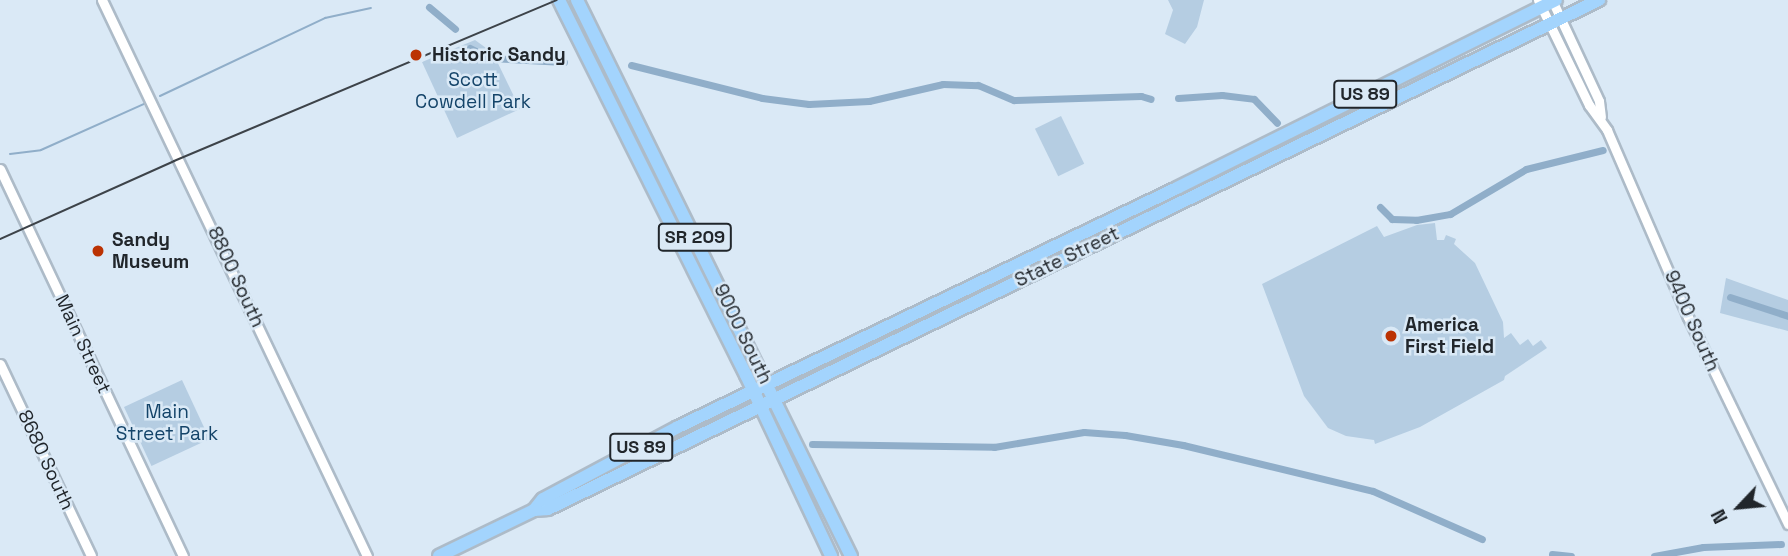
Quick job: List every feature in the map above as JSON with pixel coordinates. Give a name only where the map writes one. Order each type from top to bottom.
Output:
[{"type":"main road","name":"9000 South","points":[[559,0],[753,390],[831,556]]},
{"type":"main road","name":"9000 South","points":[[577,0],[851,556]]},
{"type":"main road","name":"State Street","points":[[439,556],[534,510],[548,509],[1600,0]]},
{"type":"main road","name":"State Street","points":[[534,510],[542,499],[766,383],[1170,191],[1548,2]]},
{"type":"main road","points":[[583,13],[581,22],[585,53]]},
{"type":"main road","points":[[627,136],[647,160],[663,191],[672,193]]},
{"type":"street","name":"8800 South","points":[[102,0],[367,556]]},
{"type":"street","name":"9400 South","points":[[1548,2],[1589,105],[1601,117],[1688,317],[1788,524]]},
{"type":"street","name":"Main Street","points":[[0,169],[183,556]]},
{"type":"street","name":"8680 South","points":[[0,364],[91,556]]},
{"type":"green space","points":[[1168,0],[1204,0],[1197,27],[1185,44],[1165,34],[1173,10]]},
{"type":"green space","name":"Scott Cowdell Park","points":[[475,40],[493,53],[520,109],[457,138],[422,62]]},
{"type":"green space","points":[[1061,116],[1084,164],[1058,176],[1035,129]]},
{"type":"green space","name":"America First Field","points":[[1435,223],[1437,240],[1444,240],[1446,235],[1456,239],[1454,244],[1475,263],[1503,322],[1504,338],[1511,333],[1520,345],[1528,339],[1533,346],[1541,340],[1547,348],[1505,376],[1504,380],[1420,427],[1375,444],[1374,440],[1346,436],[1328,428],[1304,396],[1262,284],[1377,226],[1384,237],[1417,225]]},
{"type":"green space","points":[[1726,278],[1788,300],[1788,331],[1720,313]]},
{"type":"green space","name":"Main Street Park","points":[[182,380],[209,439],[151,466],[124,407]]},
{"type":"waterway","points":[[429,7],[455,29]]},
{"type":"waterway","points":[[160,96],[325,18],[371,8]]},
{"type":"waterway","points":[[470,48],[490,58],[564,62]]},
{"type":"waterway","points":[[631,65],[762,98],[809,104],[869,101],[943,84],[978,85],[1014,100],[1141,96],[1151,99]]},
{"type":"waterway","points":[[1178,98],[1222,95],[1254,99],[1277,123]]},
{"type":"waterway","points":[[10,154],[41,150],[144,104]]},
{"type":"waterway","points":[[1380,207],[1392,219],[1416,220],[1450,214],[1526,169],[1603,150]]},
{"type":"waterway","points":[[1730,297],[1788,316]]},
{"type":"waterway","points":[[812,444],[994,447],[1084,432],[1125,435],[1183,445],[1373,491],[1482,539]]},
{"type":"waterway","points":[[1654,556],[1703,547],[1781,544]]},
{"type":"waterway","points":[[1552,554],[1571,556]]},
{"type":"tram line","points":[[0,239],[174,161],[557,0]]},
{"type":"place","name":"Historic Sandy","points":[[416,55]]},
{"type":"place","name":"Sandy Museum","points":[[98,251]]},
{"type":"place","name":"America First Field","points":[[1391,336]]}]
